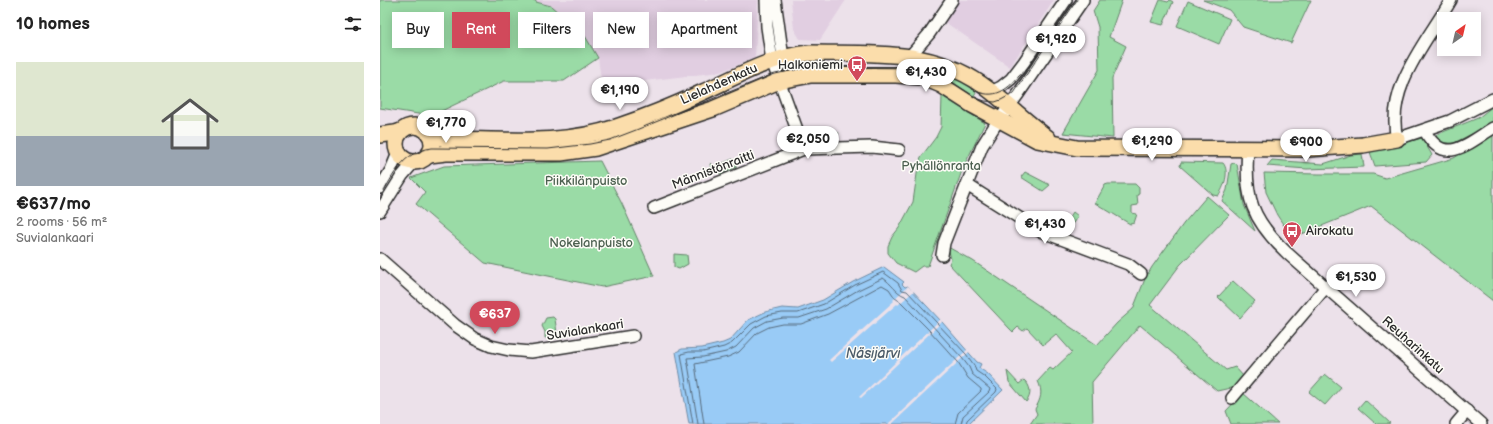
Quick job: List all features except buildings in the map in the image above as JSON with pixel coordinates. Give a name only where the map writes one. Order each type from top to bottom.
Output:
[{"type":"main road","name":"Lielahdenkatu","points":[[429,133],[436,138],[445,139],[562,139],[591,134],[615,127],[666,108],[778,59],[797,54],[810,53],[910,56],[946,65],[971,78],[988,90],[1059,146]]},
{"type":"main road","name":"Lielahdenkatu","points":[[429,155],[446,153],[561,153],[596,148],[712,109],[779,80],[811,75],[896,75],[922,77],[941,85],[972,105],[1037,140],[1059,146],[1088,149],[1334,148],[1397,139]]},
{"type":"main road","points":[[380,135],[395,133],[406,127],[419,126],[429,133],[433,144],[429,155],[425,159],[414,162],[405,160],[397,151],[380,144]]},
{"type":"main road","points":[[397,151],[396,142],[401,131]]},
{"type":"street","points":[[766,0],[768,28],[778,59]]},
{"type":"street","points":[[775,0],[779,80],[804,148],[872,147],[899,150]]},
{"type":"street","points":[[910,56],[929,34],[952,0]]},
{"type":"street","points":[[988,90],[995,90],[1011,79],[1066,0]]},
{"type":"street","points":[[942,255],[944,243],[982,146],[1083,0]]},
{"type":"street","points":[[1397,139],[1394,127],[1394,113],[1403,81],[1451,0]]},
{"type":"street","name":"Lielahdenkatu","points":[[1397,139],[1425,131],[1463,115],[1493,98]]},
{"type":"street","points":[[1425,131],[1434,145],[1439,149],[1448,151],[1473,140],[1493,128]]},
{"type":"street","name":"Männistönraitti","points":[[654,208],[804,148]]},
{"type":"street","name":"Reuharinkatu","points":[[1248,149],[1247,172],[1252,207],[1259,222],[1274,240],[1482,424]]},
{"type":"street","points":[[380,188],[391,170],[397,151]]},
{"type":"street","points":[[380,211],[402,176],[414,162]]},
{"type":"street","points":[[967,185],[1040,231],[1128,264],[1141,274]]},
{"type":"street","name":"Suvialankaari","points":[[380,259],[455,325],[474,339],[491,346],[509,350],[531,352],[633,336]]},
{"type":"street","points":[[1232,398],[1326,287]]},
{"type":"street","points":[[1456,424],[1466,411]]},
{"type":"shaded area","points":[[534,0],[758,0],[755,58],[720,72],[602,86],[598,58],[585,44],[585,12],[556,12],[551,6],[536,2]]},
{"type":"shaded area","points":[[791,0],[846,0],[820,40],[800,39],[794,29]]},
{"type":"shaded area","points":[[956,0],[1054,0],[1010,67],[942,20]]},
{"type":"green space","points":[[380,0],[534,0],[536,2],[551,6],[558,12],[518,12],[518,48],[585,48],[585,36],[598,58],[564,81],[504,81],[431,116],[380,108]]},
{"type":"green space","points":[[1100,0],[1122,0],[1109,37],[1126,46],[1112,78],[1113,138],[1063,133],[1099,70],[1098,27],[1093,11]]},
{"type":"green space","points":[[1160,0],[1168,2],[1170,0],[1173,2],[1163,25],[1151,22]]},
{"type":"green space","points":[[1203,0],[1311,0],[1291,43],[1243,27],[1229,10]]},
{"type":"green space","points":[[1188,1],[1230,19],[1219,44],[1177,26]]},
{"type":"green space","points":[[900,58],[919,60],[978,87],[972,101],[899,73]]},
{"type":"green space","name":"Pyhällönranta","points":[[942,96],[985,123],[963,168],[928,266],[922,266],[914,272],[896,263],[888,253],[888,246],[913,202],[918,167],[921,157],[936,137],[941,127]]},
{"type":"green space","points":[[1493,106],[1493,123],[1454,143],[1442,143],[1433,136],[1478,118]]},
{"type":"green space","points":[[808,133],[839,133],[834,139],[808,140]]},
{"type":"green space","points":[[1493,133],[1493,301],[1371,206],[1292,238],[1277,215],[1266,192],[1264,173],[1373,174],[1385,178],[1454,158]]},
{"type":"green space","points":[[1422,138],[1432,155],[1426,162],[1375,166],[1370,152]]},
{"type":"green space","points":[[1362,154],[1364,167],[1307,169],[1267,166],[1272,160],[1323,164],[1351,155]]},
{"type":"green space","points":[[733,159],[737,167],[720,174],[719,169],[712,171],[711,163],[713,167]]},
{"type":"green space","name":"Nokelanpuisto","points":[[600,161],[622,204],[654,276],[602,287],[485,263],[416,204],[425,192],[411,178],[444,166]]},
{"type":"green space","points":[[1181,162],[1223,163],[1226,170],[1226,175],[1222,189],[1218,196],[1213,195],[1180,166]]},
{"type":"green space","points":[[1231,164],[1237,164],[1244,205],[1255,231],[1222,201],[1227,190]]},
{"type":"green space","points":[[1025,172],[1050,185],[1043,191],[1021,177]]},
{"type":"green space","points":[[1135,184],[1139,188],[1139,194],[1137,195],[1138,205],[1132,206],[1132,213],[1137,214],[1134,223],[1130,224],[1095,203],[1105,185]]},
{"type":"green space","points":[[1207,196],[1229,215],[1180,265],[1150,305],[1226,370],[1235,367],[1244,377],[1235,387],[1217,391],[1140,325],[1092,382],[1093,424],[1030,424],[1037,414],[1035,409],[1041,395],[1038,381],[1050,368],[1053,370],[1072,352],[1056,334],[1043,345],[1027,328],[1023,331],[1018,327],[1013,332],[949,264],[951,259],[948,247],[973,261],[1097,345],[1117,323],[1133,309],[1145,279],[1152,267],[1184,223]]},
{"type":"green space","points":[[1073,212],[1078,216],[1066,233],[1040,223],[1042,219],[1047,222],[1051,217],[1064,226]]},
{"type":"green space","points":[[674,254],[687,255],[688,264],[679,269],[674,267]]},
{"type":"green space","points":[[1233,281],[1255,301],[1240,318],[1218,297]]},
{"type":"green space","points":[[553,317],[555,319],[557,333],[554,333],[553,337],[545,338],[545,332],[542,326],[546,318]]},
{"type":"green space","points":[[1007,371],[1019,384],[1024,380],[1028,385],[1030,394],[1026,402],[1009,382]]},
{"type":"green space","points":[[1325,374],[1341,387],[1325,405],[1309,392]]},
{"type":"green space","points":[[1243,393],[1278,424],[1231,424],[1226,411]]},
{"type":"green space","points":[[1365,400],[1390,423],[1376,424],[1358,408]]},
{"type":"water","name":"Näsijärvi","points":[[884,267],[904,282],[902,284],[905,287],[908,286],[977,362],[981,364],[979,368],[988,374],[1003,390],[968,424],[689,424],[676,352],[682,349],[702,348],[723,343],[730,340],[748,320],[765,312],[782,308],[798,309],[823,300],[853,282]]},
{"type":"pier","points":[[908,286],[914,291],[831,362],[829,360],[894,301],[893,300]]},
{"type":"pier","points":[[941,319],[942,322],[861,398],[859,397]]},
{"type":"pier","points":[[968,349],[969,352],[892,424],[888,424]]},
{"type":"tram line","points":[[380,198],[395,173],[406,159],[422,150],[432,148],[548,149],[610,140],[771,75],[806,67],[917,68],[943,76],[976,98],[995,102],[1014,93],[1077,0]]},
{"type":"tram line","points":[[972,89],[980,93],[988,94],[1001,92],[1007,88],[1023,71]]},
{"type":"place","name":"Halkoniemi","points":[[857,82]]},
{"type":"place","name":"Airokatu","points":[[1292,248]]},
{"type":"park label","name":"Piikkilänpuisto","points":[[586,181]]}]
